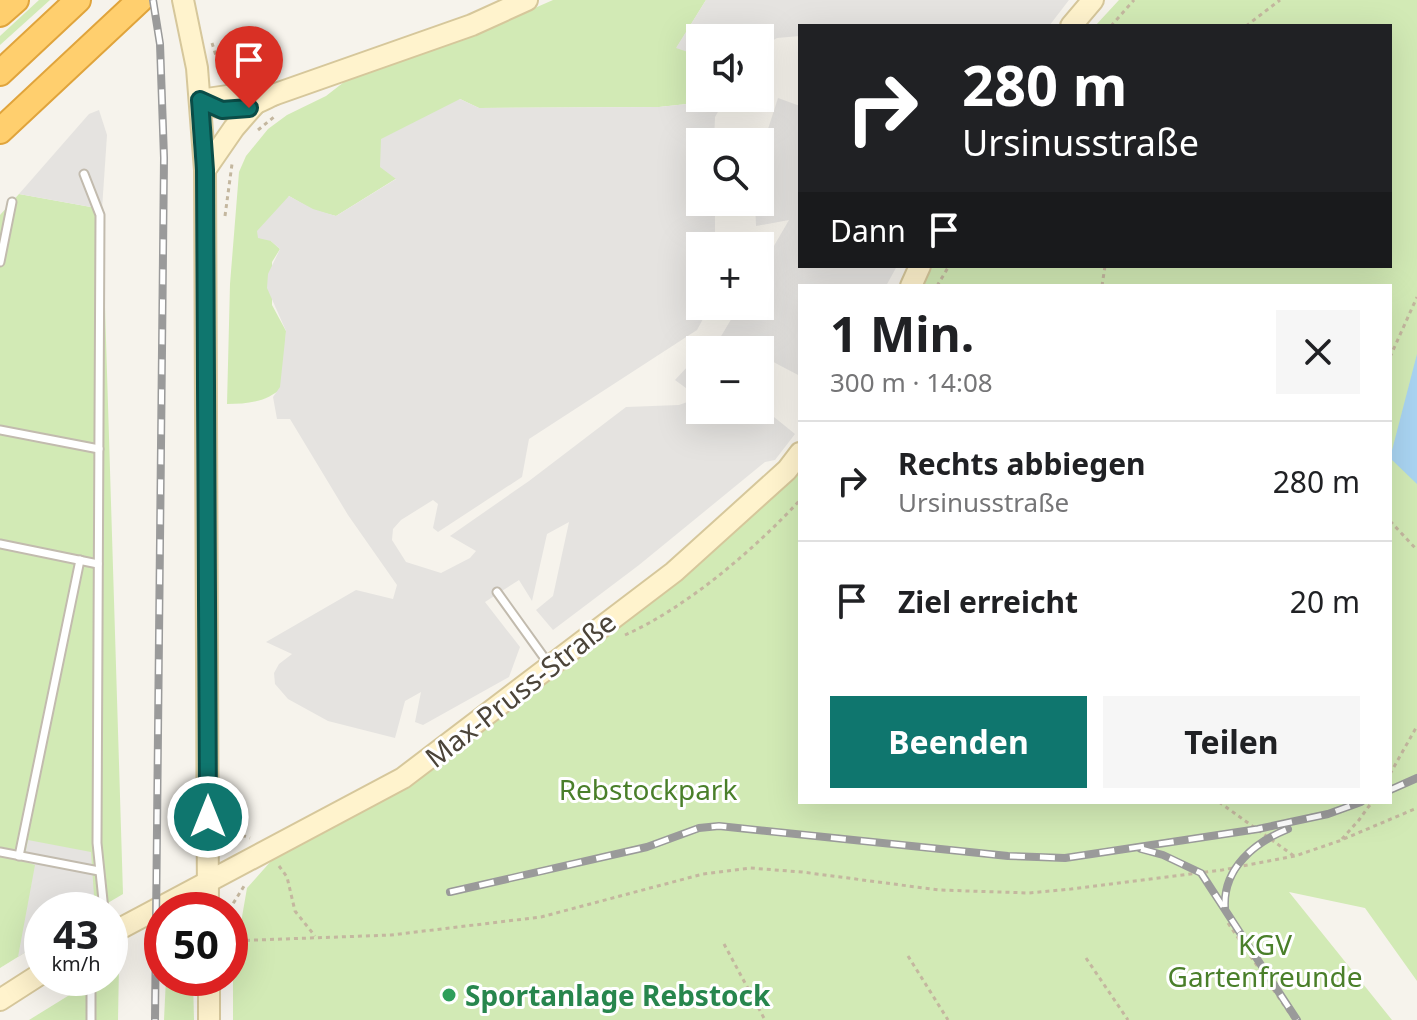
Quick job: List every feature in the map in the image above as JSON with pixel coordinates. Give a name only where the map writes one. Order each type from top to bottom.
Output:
[{"type":"highway","points":[[0,14],[16,0]]},
{"type":"highway","points":[[0,73],[78,0]]},
{"type":"highway","points":[[0,131],[140,0]]},
{"type":"main road","points":[[183,0],[201,37],[200,100],[205,170],[208,892]]},
{"type":"main road","points":[[205,170],[234,128],[264,100],[472,25],[527,0]]},
{"type":"main road","points":[[1073,24],[1093,0]]},
{"type":"main road","points":[[200,100],[241,94],[264,100]]},
{"type":"main road","name":"Max-Pruss-Straße","points":[[128,922],[425,764],[549,665],[674,572],[787,470],[798,456]]},
{"type":"main road","points":[[0,1000],[24,985]]},
{"type":"main road","points":[[209,996],[209,1020]]},
{"type":"lane","points":[[84,174],[100,215],[98,564],[99,871],[102,892]]},
{"type":"lane","points":[[0,262],[12,202]]},
{"type":"lane","points":[[0,430],[99,449]]},
{"type":"lane","points":[[0,544],[98,564]]},
{"type":"lane","points":[[19,856],[80,560]]},
{"type":"lane","points":[[497,592],[549,665]]},
{"type":"lane","points":[[0,852],[99,871]]},
{"type":"lane","points":[[91,996],[91,1020]]},
{"type":"path","points":[[1113,24],[1134,0]]},
{"type":"path","points":[[1249,24],[1280,0]]},
{"type":"path","points":[[201,37],[219,65],[237,78]]},
{"type":"path","points":[[249,138],[275,116],[264,100]]},
{"type":"path","points":[[224,220],[233,161]]},
{"type":"path","points":[[1392,353],[1417,297]]},
{"type":"path","points":[[1392,523],[1417,550]]},
{"type":"path","points":[[1392,770],[1417,726]]},
{"type":"path","points":[[1222,804],[1295,856]]},
{"type":"path","points":[[1339,841],[1371,804]]},
{"type":"path","points":[[248,940],[391,935],[541,917],[703,874],[750,868],[939,890],[1029,893],[1222,870],[1295,856],[1417,808]]},
{"type":"path","points":[[225,829],[252,839],[287,877],[295,911],[315,936]]},
{"type":"path","points":[[1228,923],[1294,1020]]},
{"type":"path","points":[[724,944],[765,1020]]},
{"type":"path","points":[[908,956],[948,1020]]},
{"type":"path","points":[[1086,958],[1128,1020]]},
{"type":"green space","points":[[39,0],[50,0],[0,45],[0,36]]},
{"type":"green space","points":[[553,0],[706,0],[691,24],[686,24],[686,32],[677,47],[686,51],[686,104],[479,108],[460,99],[397,178],[336,216],[313,210],[289,196],[271,241],[280,249],[272,262],[272,305],[286,331],[284,386],[271,396],[257,401],[227,404],[230,284],[239,172],[246,156],[268,129],[287,115],[326,96],[344,82],[487,29]]},
{"type":"green space","name":"Rebstockpark","points":[[1119,0],[1417,0],[1417,981],[1365,908],[1289,892],[1392,1020],[233,1020],[233,996],[248,996],[247,888],[279,852],[432,769],[517,697],[691,571],[798,472],[798,804],[1392,804],[1392,284],[920,284],[930,268],[1392,268],[1392,24],[1097,24]]},
{"type":"green space","points":[[19,194],[102,209],[123,892],[24,892],[24,953],[0,968],[0,215]]},
{"type":"green space","points":[[68,996],[118,996],[118,1020],[29,1020]]},
{"type":"green space","points":[[165,996],[193,996],[194,1020],[164,1020]]},
{"type":"shaded area","points":[[706,0],[1069,0],[1051,24],[798,24],[798,36],[774,40],[774,24],[691,24]]},
{"type":"shaded area","points":[[686,32],[686,51],[676,48]]},
{"type":"shaded area","points":[[778,98],[798,105],[798,268],[896,268],[887,284],[798,284],[798,375],[774,362],[774,336],[721,336],[731,320],[774,320],[774,246],[789,220],[756,226],[756,216],[774,216],[774,128],[768,128]]},
{"type":"shaded area","points":[[460,99],[479,108],[686,104],[686,112],[718,112],[715,128],[686,128],[686,216],[715,216],[715,232],[686,232],[686,320],[702,320],[697,330],[529,439],[522,477],[438,532],[433,528],[438,504],[433,500],[401,520],[393,529],[392,540],[406,562],[441,573],[470,558],[476,551],[450,536],[626,407],[686,402],[686,424],[774,424],[774,417],[795,434],[775,460],[765,462],[639,565],[553,630],[536,610],[553,596],[569,522],[547,534],[532,601],[519,580],[485,602],[520,647],[509,677],[423,725],[415,722],[421,692],[405,701],[395,738],[328,721],[288,699],[275,684],[274,673],[279,664],[292,654],[266,642],[356,590],[393,599],[397,585],[348,515],[290,419],[277,419],[273,397],[280,387],[286,331],[267,288],[268,274],[280,249],[271,241],[258,238],[257,231],[289,196],[313,209],[336,216],[396,179],[380,167],[381,139]]},
{"type":"shaded area","points":[[99,110],[107,135],[102,209],[19,194],[89,114]]},
{"type":"shaded area","points":[[686,368],[686,388],[675,380]]},
{"type":"shaded area","points":[[28,840],[91,852],[94,892],[30,892],[35,865],[24,861]]},
{"type":"shaded area","points":[[24,925],[24,953],[18,957]]},
{"type":"water","points":[[1417,354],[1417,484],[1392,460]]},
{"type":"railway","points":[[153,0],[160,44],[164,158],[155,1020]]},
{"type":"railway","points":[[1392,789],[1417,778]]},
{"type":"railway","points":[[450,892],[647,847],[699,828],[719,826],[1008,856],[1065,858],[1258,829],[1328,814],[1356,804]]},
{"type":"railway","points":[[1225,907],[1229,880],[1243,858],[1264,841],[1288,829]]},
{"type":"railway","points":[[1141,849],[1163,855],[1201,873],[1297,1020]]},
{"type":"place","name":"Sportanlage Rebstock","points":[[449,995]]},
{"type":"route","points":[[208,817],[205,170],[200,100],[222,110],[249,108]]},
{"type":"park label","name":"KGV Gartenfreunde","points":[[1265,960]]}]
